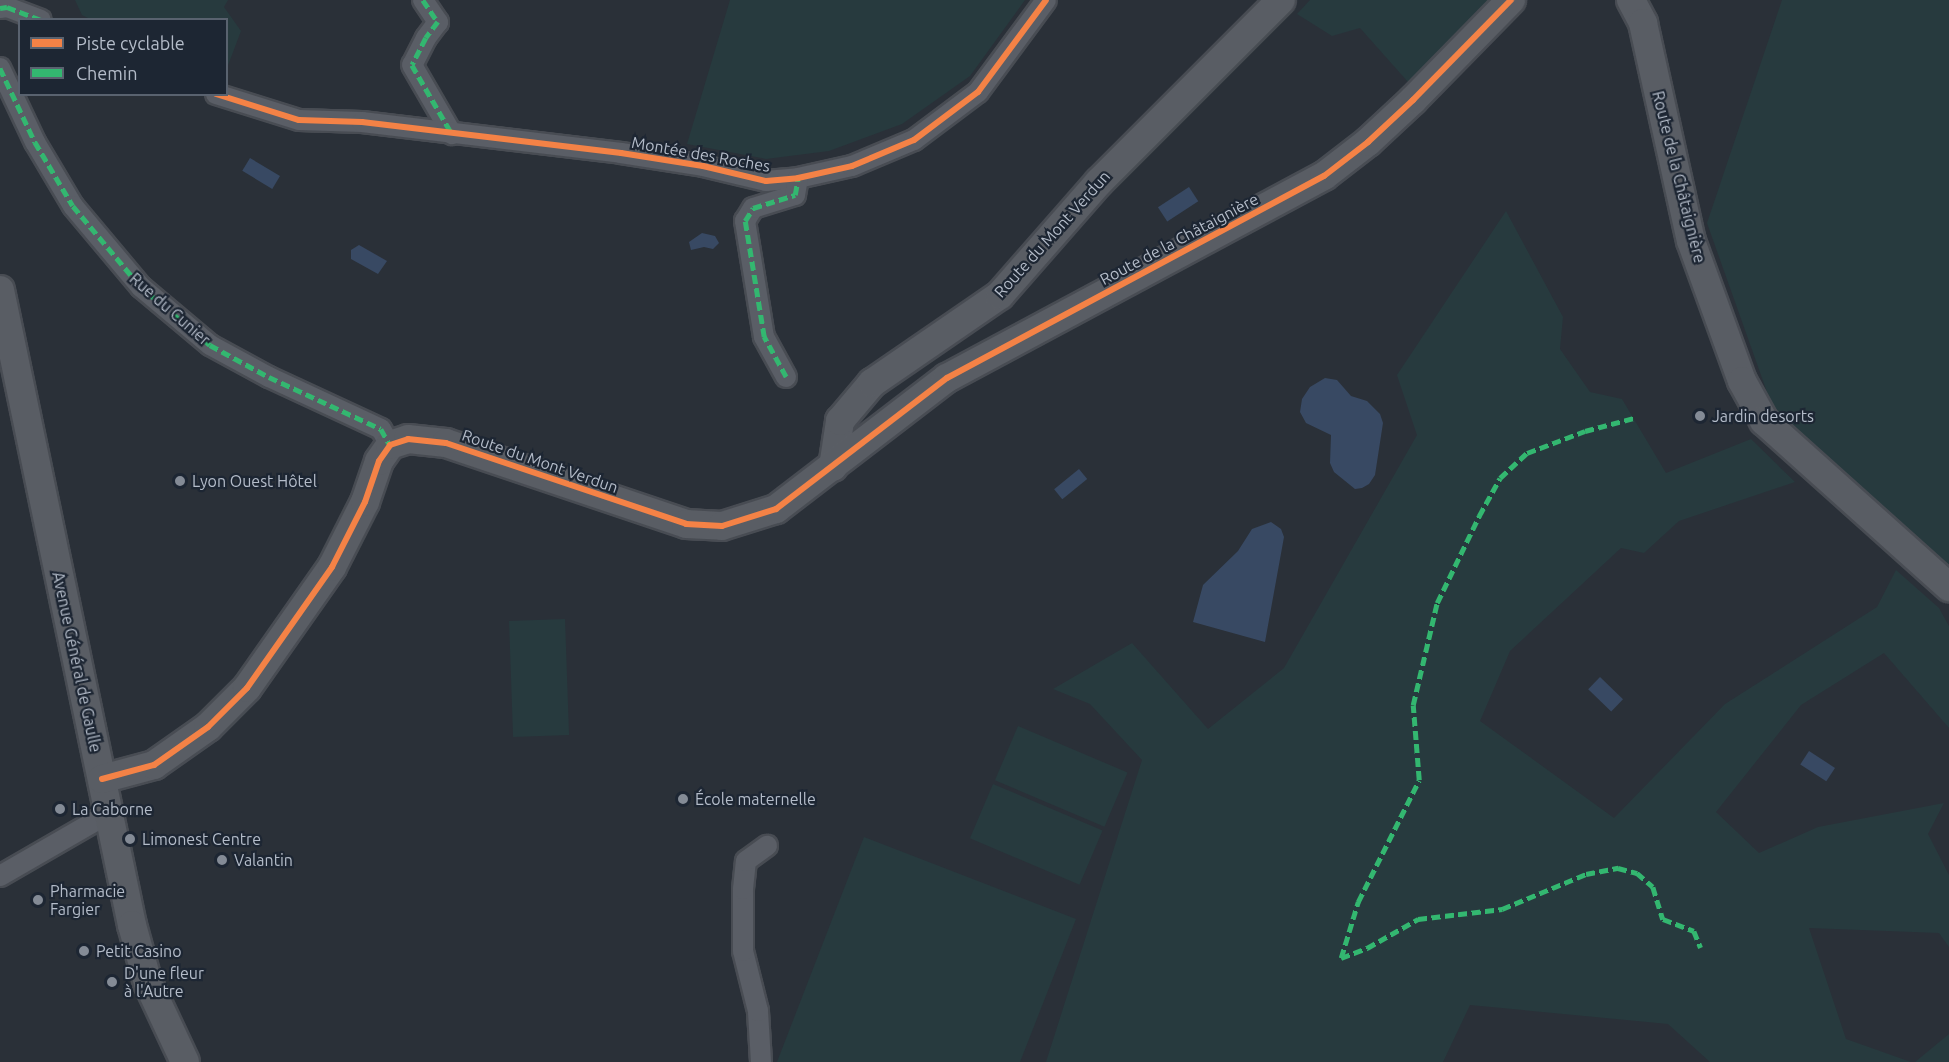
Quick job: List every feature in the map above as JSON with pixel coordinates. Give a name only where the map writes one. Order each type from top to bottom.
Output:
[{"type":"street","points":[[423,0],[438,22],[426,38],[412,65],[452,134]]},
{"type":"street","name":"Montée des Roches","points":[[222,96],[299,120],[362,122],[703,166],[766,181],[798,178],[852,166],[914,140],[978,92],[1046,0]]},
{"type":"street","name":"Route du Mont Verdun","points":[[390,445],[408,439],[446,443],[686,524],[722,526],[776,509],[833,466],[840,421],[872,384],[1000,295],[1099,182],[1281,0]]},
{"type":"street","name":"Route de la Châtaignière","points":[[833,466],[900,411],[947,378],[1324,176],[1368,142],[1413,100],[1511,0]]},
{"type":"street","name":"Route de la Châtaignière","points":[[1631,0],[1643,23],[1691,240],[1742,381],[1764,421],[1949,587]]},
{"type":"street","points":[[0,8],[7,7],[37,18]]},
{"type":"street","name":"Rue du Cunier","points":[[0,68],[35,142],[73,206],[141,287],[210,345],[269,377],[381,429],[390,445]]},
{"type":"street","points":[[786,376],[764,338],[745,221],[753,208],[795,195],[798,178]]},
{"type":"street","name":"Avenue Général de Gaulle","points":[[0,290],[110,813],[129,916],[148,983],[186,1062]]},
{"type":"street","points":[[102,779],[154,765],[208,727],[247,688],[332,567],[365,502],[379,461],[390,445]]},
{"type":"street","points":[[0,876],[110,813]]},
{"type":"street","points":[[761,1062],[758,1011],[743,951],[743,889],[746,861],[767,846]]},
{"type":"green space","points":[[75,0],[228,0],[224,7],[241,31],[228,65],[228,18],[88,18],[82,15]]},
{"type":"green space","points":[[730,0],[1025,0],[970,76],[902,124],[829,151],[766,159],[687,144]]},
{"type":"green space","points":[[1310,0],[1490,0],[1408,82],[1360,28],[1332,36],[1297,14]]},
{"type":"green space","points":[[1782,0],[1949,0],[1949,570],[1835,470],[1772,406],[1707,223]]},
{"type":"green space","points":[[1506,211],[1563,317],[1560,349],[1590,392],[1622,399],[1666,473],[1751,439],[1795,482],[1679,521],[1644,553],[1621,548],[1510,651],[1480,721],[1614,818],[1725,704],[1877,607],[1896,570],[1939,608],[1949,626],[1949,728],[1884,653],[1801,705],[1716,812],[1759,853],[1818,827],[1944,803],[1928,834],[1949,875],[1949,947],[1939,933],[1809,928],[1846,1039],[1911,1062],[1710,1062],[1668,1024],[1470,1005],[1443,1062],[1046,1062],[1142,760],[1090,704],[1053,689],[1132,643],[1208,729],[1284,668],[1417,435],[1397,375]]},
{"type":"green space","points":[[565,619],[569,735],[513,737],[509,621]]},
{"type":"green space","points":[[1018,726],[1128,772],[1104,827],[995,780]]},
{"type":"green space","points":[[993,784],[1103,830],[1079,885],[970,838]]},
{"type":"green space","points":[[864,837],[1076,919],[1020,1062],[777,1062]]},
{"type":"green space","points":[[1949,1034],[1949,1062],[1915,1062]]},
{"type":"water","points":[[250,158],[280,176],[272,189],[242,171]]},
{"type":"water","points":[[1189,187],[1198,201],[1167,221],[1158,207]]},
{"type":"water","points":[[702,233],[715,236],[719,243],[713,249],[704,247],[691,250],[689,242]]},
{"type":"water","points":[[359,245],[387,261],[378,274],[351,259],[351,250]]},
{"type":"water","points":[[1325,378],[1337,380],[1351,396],[1367,401],[1380,414],[1383,423],[1375,475],[1369,484],[1362,488],[1355,489],[1334,472],[1330,463],[1331,435],[1306,423],[1300,412],[1302,399],[1310,387]]},
{"type":"water","points":[[1079,469],[1087,479],[1062,499],[1054,489]]},
{"type":"water","points":[[1271,522],[1281,529],[1284,537],[1265,642],[1193,622],[1203,585],[1238,551],[1252,529]]},
{"type":"water","points":[[1600,677],[1623,699],[1611,711],[1588,689]]},
{"type":"water","points":[[1809,751],[1835,768],[1826,781],[1800,764]]},
{"type":"marked path","points":[[423,0],[438,22],[426,38],[412,65],[452,134]]},
{"type":"marked path","points":[[0,8],[7,7],[36,18]]},
{"type":"marked path","points":[[0,68],[35,142],[73,206],[141,287],[210,345],[269,377],[381,429],[390,445]]},
{"type":"marked path","points":[[786,377],[764,337],[745,221],[753,208],[795,195],[798,178]]},
{"type":"marked path","points":[[1341,958],[1358,902],[1419,780],[1413,705],[1437,603],[1479,516],[1500,478],[1527,453],[1585,431],[1634,418]]},
{"type":"marked path","points":[[1341,958],[1367,948],[1418,919],[1502,909],[1586,874],[1618,868],[1637,873],[1653,887],[1663,919],[1694,931],[1701,948]]},
{"type":"cycle path","points":[[222,96],[299,120],[362,122],[621,153],[703,166],[766,181],[798,178],[852,166],[914,140],[978,92],[1046,0]]},
{"type":"cycle path","points":[[102,779],[154,765],[208,727],[247,688],[332,567],[365,502],[379,461],[390,445],[408,439],[446,443],[686,524],[722,526],[776,509],[947,378],[1324,176],[1368,142],[1413,100],[1511,0]]},
{"type":"place","name":"Jardin desorts","points":[[1700,416]]},
{"type":"place","name":"Lyon Ouest Hôtel","points":[[180,481]]},
{"type":"place","name":"École maternelle","points":[[683,799]]},
{"type":"place","name":"La Caborne","points":[[60,809]]},
{"type":"place","name":"Limonest Centre","points":[[130,839]]},
{"type":"place","name":"Valantin","points":[[222,860]]},
{"type":"place","name":"Pharmacie Fargier","points":[[38,900]]},
{"type":"place","name":"Petit Casino","points":[[84,951]]},
{"type":"place","name":"D'une fleur à l'Autre","points":[[112,982]]}]
